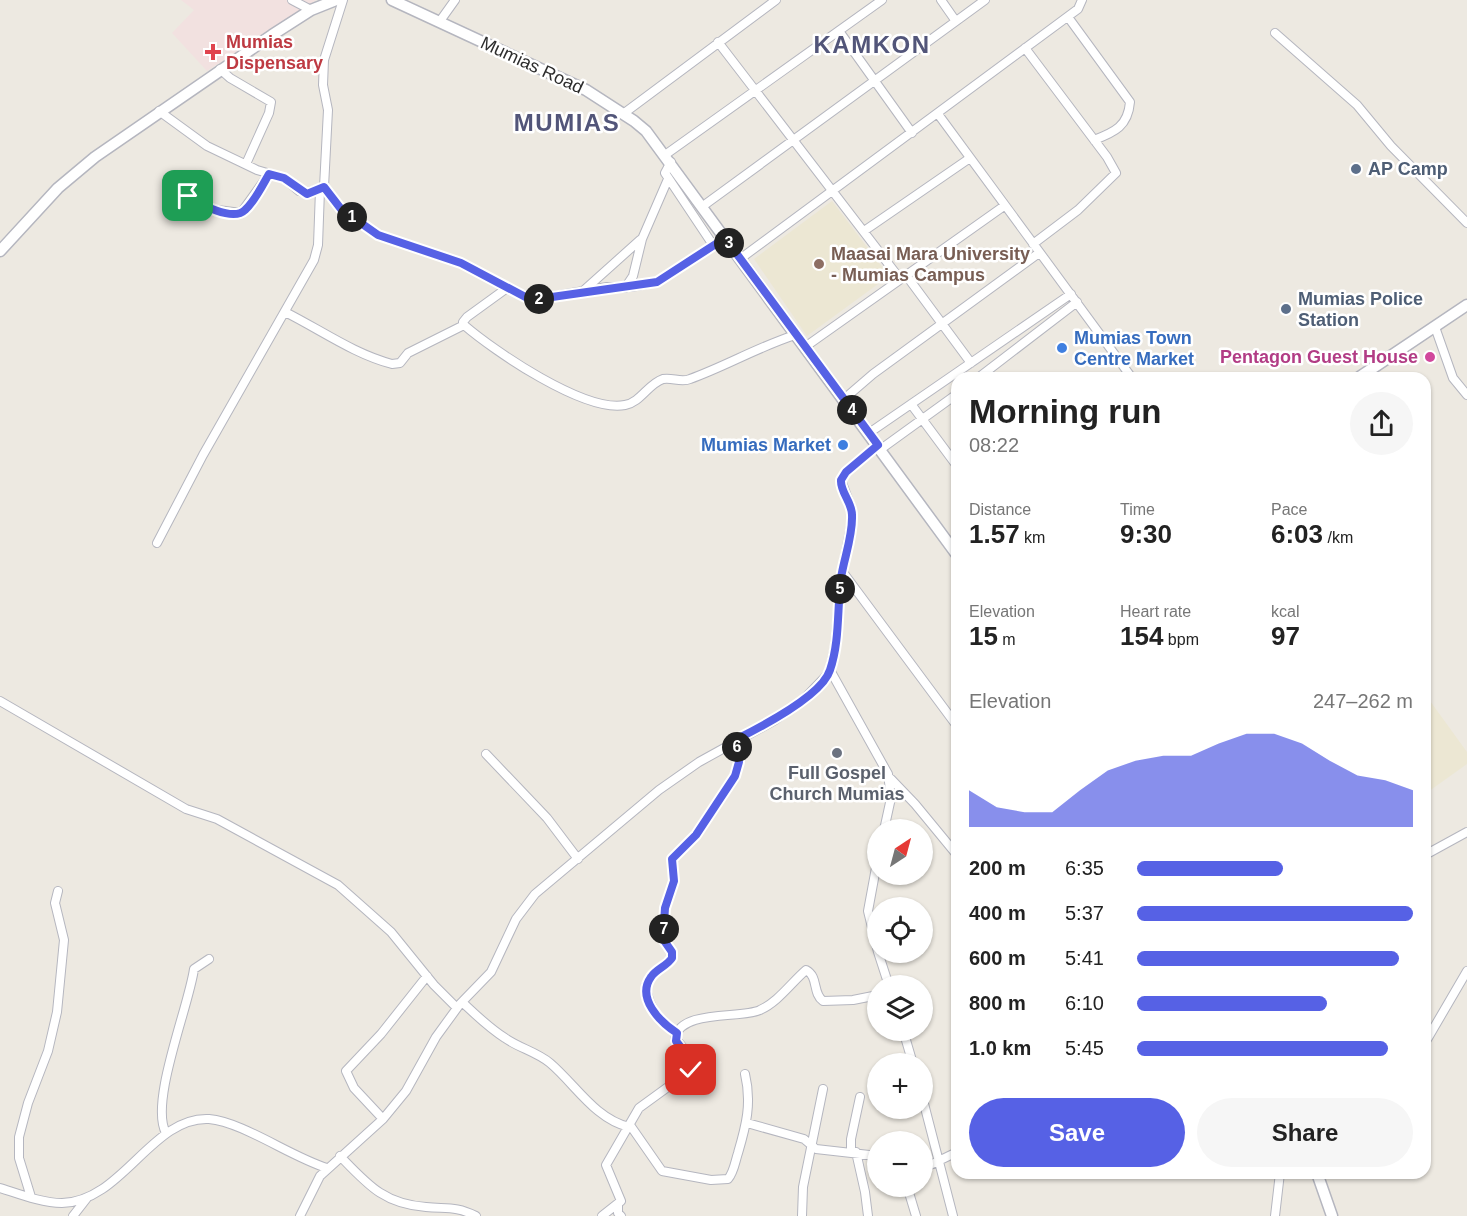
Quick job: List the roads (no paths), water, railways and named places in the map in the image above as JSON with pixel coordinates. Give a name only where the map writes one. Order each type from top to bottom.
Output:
[{"type":"street","points":[[292,0],[311,10]]},
{"type":"street","points":[[0,251],[76,171],[220,69],[311,10],[336,0]]},
{"type":"street","points":[[157,543],[203,455],[316,253],[328,123],[323,85],[324,60],[343,0]]},
{"type":"street","name":"Mumias Road","points":[[392,0],[569,82],[623,114],[646,131],[951,547]]},
{"type":"street","points":[[440,21],[455,0]]},
{"type":"street","points":[[623,114],[776,0]]},
{"type":"street","points":[[712,245],[668,179],[664,171],[668,159],[756,90],[882,0]]},
{"type":"street","points":[[940,0],[956,20]]},
{"type":"street","points":[[703,206],[985,0]]},
{"type":"street","points":[[740,259],[1080,7],[1082,0]]},
{"type":"street","points":[[1068,16],[1130,102],[1128,115],[1121,127],[1095,140]]},
{"type":"street","points":[[839,31],[912,133]]},
{"type":"street","points":[[1275,33],[1357,105],[1392,146],[1467,223]]},
{"type":"street","points":[[718,42],[864,231],[942,324],[971,363]]},
{"type":"street","points":[[1025,48],[1111,162],[1116,174],[1078,210],[1033,244]]},
{"type":"street","points":[[220,69],[230,78],[271,102],[269,113],[246,164]]},
{"type":"street","points":[[159,111],[198,141],[269,174],[284,178],[307,194],[322,188]]},
{"type":"street","points":[[938,114],[1128,372]]},
{"type":"street","points":[[864,231],[970,158]]},
{"type":"street","points":[[180,189],[210,209],[241,213],[269,174]]},
{"type":"street","points":[[625,288],[633,276],[642,239],[668,179]]},
{"type":"street","points":[[322,188],[341,209],[378,235],[461,263],[531,300],[607,287],[625,288],[657,282],[725,238]]},
{"type":"street","points":[[805,347],[1004,206]]},
{"type":"street","points":[[581,292],[642,239]]},
{"type":"street","points":[[844,399],[1040,253]]},
{"type":"street","points":[[464,326],[463,322],[467,317],[507,288]]},
{"type":"street","points":[[958,372],[1071,294]]},
{"type":"street","points":[[986,372],[1077,302]]},
{"type":"street","points":[[1367,372],[1467,305]]},
{"type":"street","points":[[285,312],[336,341],[392,364],[400,363],[408,353],[464,326]]},
{"type":"street","points":[[464,326],[506,359],[524,369],[578,396],[611,406],[634,402],[663,379],[689,380],[764,345],[795,335]]},
{"type":"street","points":[[1435,327],[1452,378],[1467,395]]},
{"type":"street","points":[[869,433],[951,377]]},
{"type":"street","points":[[951,398],[879,447],[846,472],[841,480],[852,516],[842,571],[830,670],[890,778],[951,848]]},
{"type":"street","points":[[911,404],[951,458]]},
{"type":"street","points":[[842,571],[951,718]]},
{"type":"street","points":[[300,1216],[317,1182],[327,1168],[383,1119],[406,1091],[431,1046],[460,1005],[491,972],[511,927],[525,906],[547,882],[578,859],[659,790],[735,740],[775,720],[794,707],[830,670]]},
{"type":"street","points":[[0,701],[186,809],[217,819],[338,885],[391,932],[427,976],[460,1005],[506,1039],[551,1064],[583,1098],[616,1123],[629,1126],[661,1171],[716,1180],[731,1176],[747,1123],[748,1096],[745,1074]]},
{"type":"street","points":[[677,1033],[660,1019],[650,1006],[646,986],[652,975],[672,958],[672,952],[663,939],[665,908],[674,881],[672,859],[696,835],[735,776],[739,762],[735,740]]},
{"type":"street","points":[[486,754],[547,818],[578,859]]},
{"type":"street","points":[[886,819],[891,798],[890,778]]},
{"type":"street","points":[[1431,852],[1467,832]]},
{"type":"street","points":[[31,1197],[19,1158],[19,1137],[28,1103],[48,1051],[57,1012],[64,940],[56,903],[58,891]]},
{"type":"street","points":[[166,1133],[162,1127],[162,1102],[180,1024],[191,990],[194,969],[209,959]]},
{"type":"street","points":[[621,1216],[618,1213],[618,1205],[621,1197],[607,1173],[606,1164],[633,1116],[645,1103],[694,1068],[689,1055],[675,1038],[677,1033],[707,1016],[762,1009],[806,970],[813,976],[817,996],[823,1001],[867,997]]},
{"type":"street","points":[[1431,1033],[1467,971]]},
{"type":"street","points":[[383,1119],[354,1088],[346,1071],[381,1034],[427,976]]},
{"type":"street","points":[[802,1216],[803,1187],[823,1089]]},
{"type":"street","points":[[860,1097],[851,1139],[866,1192],[867,1216]]},
{"type":"street","points":[[73,1216],[88,1197],[126,1170],[166,1133],[183,1123],[209,1119],[220,1122],[327,1168]]},
{"type":"street","points":[[928,1119],[953,1216]]},
{"type":"street","points":[[747,1123],[804,1139],[816,1149],[867,1154]]},
{"type":"street","points":[[933,1164],[951,1155]]},
{"type":"street","points":[[340,1156],[386,1198],[417,1206],[458,1207],[476,1216]]},
{"type":"street","points":[[1275,1216],[1279,1179]]},
{"type":"street","points":[[1319,1179],[1332,1216]]},
{"type":"street","points":[[0,1188],[61,1203],[88,1197]]},
{"type":"street","points":[[910,1197],[915,1216]]},
{"type":"street","points":[[602,1216],[618,1205]]},
{"type":"place","name":"Mumias Dispensary","points":[[213,52]]},
{"type":"place","name":"AP Camp","points":[[1356,169]]},
{"type":"place","name":"Maasai Mara University - Mumias Campus","points":[[819,264]]},
{"type":"place","name":"Mumias Police Station","points":[[1286,309]]},
{"type":"place","name":"Mumias Town Centre Market","points":[[1062,348]]},
{"type":"place","name":"Pentagon Guest House","points":[[1430,357]]},
{"type":"place","name":"Mumias Market","points":[[843,445]]},
{"type":"place","name":"Full Gospel Church Mumias","points":[[837,753]]},
{"type":"district","name":"KAMKON","points":[[872,45]]},
{"type":"district","name":"MUMIAS","points":[[567,123]]}]
